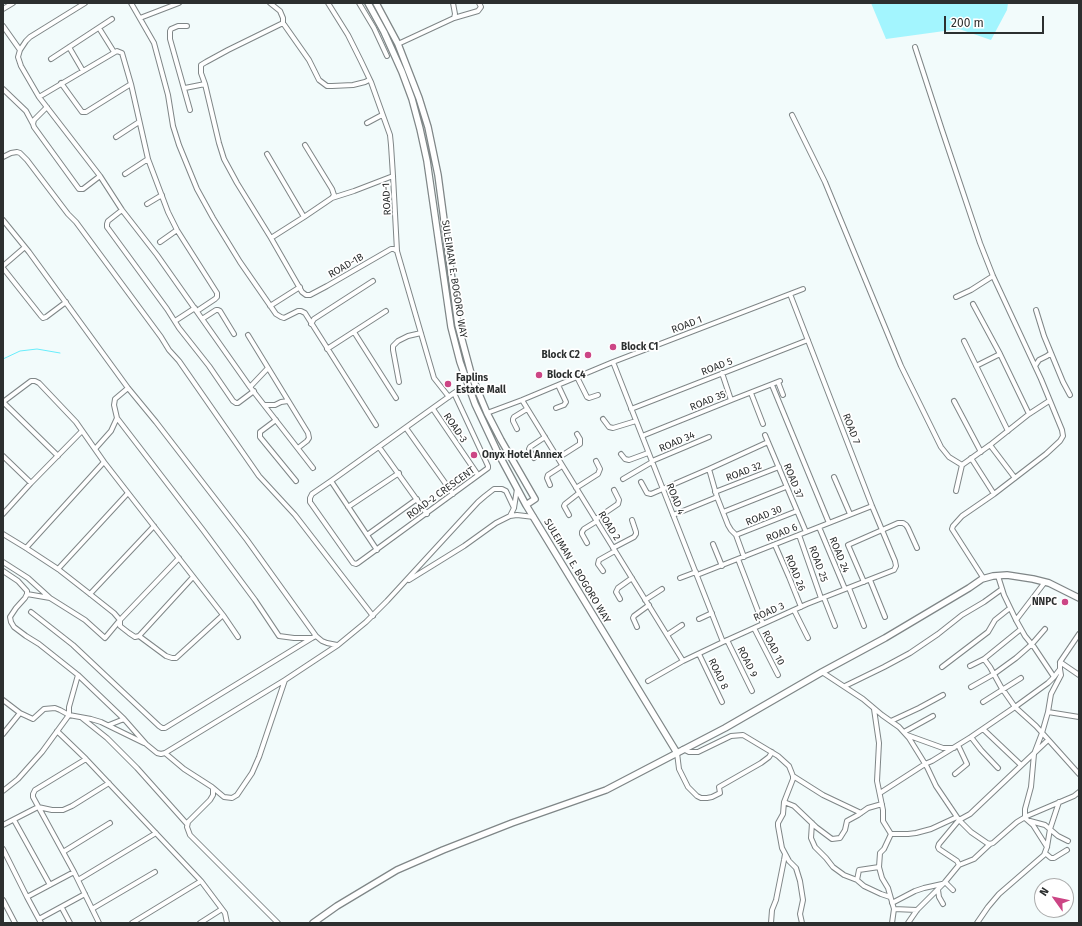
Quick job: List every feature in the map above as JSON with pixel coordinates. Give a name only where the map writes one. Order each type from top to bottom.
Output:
[{"type":"main road","name":"SULEIMAN E. BOGORO WAY","points":[[368,3],[384,32],[412,99],[427,161],[453,338],[475,404],[517,489],[676,753]]},
{"type":"main road","name":"SULEIMAN E. BOGORO WAY","points":[[376,3],[398,44],[419,98],[428,127],[438,175],[458,325],[472,376],[487,413],[511,460],[535,499],[526,504]]},
{"type":"main road","points":[[313,923],[337,906],[397,870],[512,823],[606,790],[725,728],[822,672],[885,638],[984,578],[1007,575],[1049,582],[1079,597]]},
{"type":"street","points":[[3,9],[13,3]]},
{"type":"street","points":[[84,3],[30,36],[20,50],[18,57],[20,66],[39,97],[100,176],[122,210],[157,255],[250,387],[313,468]]},
{"type":"street","points":[[131,3],[154,43],[168,95],[173,126],[179,145],[197,189],[225,238],[276,314],[284,318],[298,311],[305,313],[376,425]]},
{"type":"street","points":[[140,18],[179,3]]},
{"type":"street","points":[[270,3],[280,11],[283,18],[283,24],[309,60],[322,84],[327,86],[354,85],[369,80]]},
{"type":"street","name":"ROAD-1","points":[[328,3],[362,61],[390,135],[394,176],[397,251],[434,378],[449,397]]},
{"type":"street","points":[[359,3],[374,28],[387,56]]},
{"type":"street","points":[[453,3],[456,16]]},
{"type":"street","points":[[398,44],[456,16],[478,11],[481,7],[479,3]]},
{"type":"street","points":[[51,59],[112,19]]},
{"type":"street","points":[[270,306],[300,287],[224,159],[200,68],[206,62],[283,24]]},
{"type":"street","points":[[3,26],[20,50]]},
{"type":"street","points":[[187,26],[178,26],[171,29],[170,39],[190,110]]},
{"type":"street","points":[[99,28],[114,52]]},
{"type":"street","points":[[69,47],[83,71]]},
{"type":"street","points":[[916,47],[942,130],[978,235],[994,276],[1035,366],[1062,430],[1063,436],[1060,441],[1046,454],[954,523],[952,529],[984,578]]},
{"type":"street","points":[[39,97],[114,52],[116,51],[122,53],[131,84],[148,159],[168,212],[177,230],[217,293],[217,297],[215,299],[175,321]]},
{"type":"street","points":[[61,84],[82,112],[86,112],[131,84]]},
{"type":"street","points":[[184,88],[205,84]]},
{"type":"street","points":[[3,89],[26,112],[36,130],[79,189],[83,189],[100,176]]},
{"type":"street","points":[[33,124],[34,120],[47,107]]},
{"type":"street","points":[[367,123],[382,115]]},
{"type":"street","points":[[792,116],[824,182],[901,366],[941,447],[949,457],[962,465]]},
{"type":"street","points":[[116,137],[139,122]]},
{"type":"street","points":[[306,145],[332,189],[334,195],[332,198]]},
{"type":"street","points":[[3,157],[17,152],[27,160],[68,214],[76,222],[169,350],[179,361],[259,476],[295,515],[373,616]]},
{"type":"street","points":[[267,154],[304,217]]},
{"type":"street","points":[[125,174],[148,159]]},
{"type":"street","points":[[271,238],[332,198],[394,176]]},
{"type":"street","points":[[147,204],[162,194]]},
{"type":"street","points":[[122,210],[108,221],[107,227],[179,328],[209,366],[233,401],[238,403],[254,391]]},
{"type":"street","points":[[3,220],[66,302],[128,388],[247,540],[314,637],[327,643],[338,645]]},
{"type":"street","points":[[160,242],[177,230]]},
{"type":"street","points":[[25,247],[3,267],[43,318],[66,302]]},
{"type":"street","name":"ROAD-1B","points":[[300,287],[302,292],[306,295],[310,295],[391,249],[397,251]]},
{"type":"street","points":[[956,297],[994,276]]},
{"type":"street","points":[[311,324],[314,319],[373,281]]},
{"type":"street","name":"ROAD 1","points":[[487,413],[613,362],[804,289]]},
{"type":"street","name":"ROAD 7","points":[[790,294],[872,506],[895,561],[896,566],[894,570]]},
{"type":"street","points":[[973,304],[1000,354],[1029,414]]},
{"type":"street","points":[[202,319],[218,310],[234,334]]},
{"type":"street","points":[[1036,310],[1044,336],[1070,395]]},
{"type":"street","points":[[327,349],[386,311]]},
{"type":"street","points":[[354,332],[396,398]]},
{"type":"street","points":[[399,382],[393,346],[408,336],[421,333]]},
{"type":"street","points":[[248,335],[309,436],[307,440],[298,448]]},
{"type":"street","name":"ROAD 5","points":[[631,409],[808,340]]},
{"type":"street","points":[[964,341],[1008,431]]},
{"type":"street","points":[[1035,366],[1039,360],[1051,353]]},
{"type":"street","points":[[976,366],[1000,354]]},
{"type":"street","name":"ROAD 4","points":[[613,362],[712,613],[725,641]]},
{"type":"street","points":[[250,387],[268,368]]},
{"type":"street","points":[[722,373],[731,400]]},
{"type":"street","points":[[576,377],[587,397],[589,398],[598,395]]},
{"type":"street","points":[[58,456],[3,402],[31,381],[39,383],[76,422],[104,462],[223,614],[238,637]]},
{"type":"street","name":"ROAD 35","points":[[642,436],[779,382],[783,395]]},
{"type":"street","points":[[556,408],[564,405],[566,402],[558,385]]},
{"type":"street","points":[[772,385],[828,523]]},
{"type":"street","points":[[128,388],[115,400],[114,405],[117,418],[203,530],[255,600],[279,636],[294,638],[314,637]]},
{"type":"street","points":[[377,550],[331,481],[460,389]]},
{"type":"street","name":"ROAD-2 CRESCENT","points":[[331,481],[312,494],[310,502],[353,563],[356,564],[487,470],[488,466],[454,393]]},
{"type":"street","points":[[751,393],[763,424]]},
{"type":"street","name":"ROAD 2","points":[[522,400],[683,661]]},
{"type":"street","points":[[265,405],[275,405],[288,401]]},
{"type":"street","points":[[954,401],[981,452]]},
{"type":"street","points":[[956,491],[962,465],[1029,414],[1049,401]]},
{"type":"street","name":"ROAD-3","points":[[433,409],[478,475]]},
{"type":"street","points":[[517,429],[513,419],[527,409]]},
{"type":"street","points":[[95,449],[111,432],[117,418]]},
{"type":"street","points":[[603,419],[611,428],[636,421]]},
{"type":"street","points":[[276,420],[260,432],[260,437],[296,481]]},
{"type":"street","points":[[406,428],[453,494]]},
{"type":"street","points":[[3,514],[82,431]]},
{"type":"street","points":[[558,458],[580,444],[577,434]]},
{"type":"street","name":"ROAD 37","points":[[765,435],[806,532]]},
{"type":"street","points":[[534,458],[529,449],[544,437]]},
{"type":"street","name":"ROAD 34","points":[[623,479],[652,462],[709,437]]},
{"type":"street","points":[[641,482],[648,493],[651,494],[768,442]]},
{"type":"street","points":[[990,445],[1015,478]]},
{"type":"street","points":[[380,447],[427,514]]},
{"type":"street","points":[[621,454],[629,460],[648,453]]},
{"type":"street","points":[[3,456],[31,483]]},
{"type":"street","points":[[971,458],[994,494]]},
{"type":"street","points":[[576,488],[598,474],[600,469],[596,461]]},
{"type":"street","points":[[26,548],[104,462]]},
{"type":"street","points":[[550,485],[547,478],[548,476],[562,466]]},
{"type":"street","name":"ROAD 32","points":[[715,492],[778,467]]},
{"type":"street","points":[[709,469],[715,492],[723,512],[731,530],[736,535]]},
{"type":"street","points":[[348,507],[399,473]]},
{"type":"street","points":[[834,477],[850,514]]},
{"type":"street","points":[[723,512],[786,487]]},
{"type":"street","points":[[165,754],[285,680],[338,645],[373,616],[484,496],[494,489],[502,489],[506,491],[514,508]]},
{"type":"street","points":[[510,516],[514,508],[517,489]]},
{"type":"street","points":[[587,543],[582,534],[584,529],[618,504],[619,500],[614,490]]},
{"type":"street","points":[[58,569],[128,493]]},
{"type":"street","points":[[569,515],[564,506],[566,502],[580,494]]},
{"type":"street","points":[[673,515],[717,497]]},
{"type":"street","points":[[367,535],[417,499]]},
{"type":"street","name":"ROAD 6","points":[[680,578],[722,566],[872,506]]},
{"type":"street","name":"ROAD 30","points":[[744,557],[736,535],[797,511]]},
{"type":"street","points":[[404,583],[464,546],[496,523],[510,516],[517,515],[534,517]]},
{"type":"street","points":[[603,572],[598,562],[614,549],[634,537],[636,534],[632,520]]},
{"type":"street","points":[[864,582],[848,545],[882,530],[903,523],[908,528],[917,548]]},
{"type":"street","points":[[90,594],[154,526]]},
{"type":"street","name":"ROAD 24","points":[[819,527],[864,626]]},
{"type":"street","points":[[3,534],[58,569],[114,613],[120,620],[120,626],[135,637],[139,636],[166,656],[176,658],[223,614]]},
{"type":"street","name":"ROAD 25","points":[[798,535],[822,598],[835,626]]},
{"type":"street","points":[[712,544],[722,566]]},
{"type":"street","name":"ROAD 26","points":[[775,544],[800,607]]},
{"type":"street","points":[[3,562],[28,578],[50,598],[85,620],[105,638],[120,620],[179,558]]},
{"type":"street","points":[[738,559],[763,624]]},
{"type":"street","name":"ROAD 3","points":[[648,681],[683,661],[800,607],[894,570]]},
{"type":"street","points":[[3,571],[18,581],[27,591],[25,598],[10,617],[14,627],[39,644],[78,675],[124,719],[146,744],[157,753],[165,754],[224,797],[232,798],[237,795],[252,773],[259,757],[285,680]]},
{"type":"street","points":[[998,576],[1016,620],[1054,677]]},
{"type":"street","points":[[139,636],[193,577]]},
{"type":"street","points":[[620,599],[616,592],[618,588],[632,578]]},
{"type":"street","points":[[870,580],[885,617]]},
{"type":"street","points":[[1016,620],[1045,582]]},
{"type":"street","points":[[845,686],[910,653],[1002,588]]},
{"type":"street","points":[[645,600],[662,589]]},
{"type":"street","points":[[27,594],[50,598]]},
{"type":"street","points":[[637,627],[633,620],[634,616],[649,605]]},
{"type":"street","points":[[942,666],[988,632],[995,620],[1010,608]]},
{"type":"street","points":[[794,610],[808,638]]},
{"type":"street","points":[[31,612],[73,645],[162,728],[172,724],[314,637]]},
{"type":"street","points":[[699,619],[712,613]]},
{"type":"street","points":[[667,635],[682,625]]},
{"type":"street","name":"ROAD 10","points":[[754,628],[778,675]]},
{"type":"street","points":[[970,666],[984,659],[1021,629]]},
{"type":"street","points":[[971,688],[1016,658],[1032,644],[1045,629]]},
{"type":"street","points":[[1025,818],[1025,809],[1031,787],[1034,754],[1048,712],[1051,694],[1061,676],[1060,662],[1079,634]]},
{"type":"street","name":"ROAD 9","points":[[725,641],[752,691]]},
{"type":"street","name":"ROAD 8","points":[[699,654],[722,702]]},
{"type":"street","points":[[984,659],[1015,707],[1024,714],[1079,774]]},
{"type":"street","points":[[1060,662],[1079,675]]},
{"type":"street","points":[[880,793],[983,729],[1015,707],[1054,677],[1060,669]]},
{"type":"street","points":[[822,672],[845,686],[899,727],[925,764],[936,786],[958,819],[971,832],[990,844]]},
{"type":"street","points":[[3,791],[18,779],[42,752],[69,716],[69,707],[78,675]]},
{"type":"street","points":[[983,702],[1021,678]]},
{"type":"street","points":[[891,721],[942,695]]},
{"type":"street","points":[[3,700],[20,713],[34,719],[44,709],[55,708],[69,716],[91,719],[108,725],[146,744]]},
{"type":"street","points":[[874,708],[879,743],[878,781],[883,821],[891,834]]},
{"type":"street","points":[[1048,712],[1079,717]]},
{"type":"street","points":[[3,734],[20,713]]},
{"type":"street","points":[[905,734],[933,716]]},
{"type":"street","points":[[82,717],[107,738],[137,768],[187,824],[190,835],[206,853],[278,923]]},
{"type":"street","points":[[108,725],[124,719]]},
{"type":"street","points":[[983,729],[1022,765]]},
{"type":"street","points":[[57,731],[86,759],[201,881],[225,913],[227,923]]},
{"type":"street","points":[[905,734],[942,748],[956,746]]},
{"type":"street","points":[[684,749],[694,753],[731,736],[743,736],[772,752],[789,766],[793,776],[792,782],[784,802],[783,814],[778,824],[784,854],[796,868],[800,881],[803,900],[800,914],[802,923]]},
{"type":"street","points":[[971,736],[981,750],[998,768]]},
{"type":"street","points":[[891,834],[916,833],[931,829],[970,814],[1048,740]]},
{"type":"street","points":[[955,774],[967,764],[956,746]]},
{"type":"street","points":[[676,753],[679,769],[688,787],[696,796],[707,798],[720,793],[719,787],[761,763],[769,757],[772,752]]},
{"type":"street","points":[[86,759],[35,790],[33,797],[74,872],[99,923]]},
{"type":"street","points":[[793,776],[823,795],[860,813]]},
{"type":"street","points":[[3,825],[38,808],[46,810],[63,810],[72,806],[108,783]]},
{"type":"street","points":[[187,824],[190,819],[210,800],[213,795],[212,787]]},
{"type":"street","points":[[908,923],[917,910],[938,890],[959,865],[974,859],[1017,822],[1074,796],[1079,792]]},
{"type":"street","points":[[784,802],[794,806],[832,839],[840,838],[845,830],[847,821],[868,808],[882,804]]},
{"type":"street","points":[[977,923],[999,894],[1045,854],[1050,829],[1059,802]]},
{"type":"street","points":[[1025,818],[1037,831],[1047,847]]},
{"type":"street","points":[[958,819],[938,847],[957,861],[959,865]]},
{"type":"street","points":[[14,820],[50,885]]},
{"type":"street","points":[[1029,821],[1045,825],[1058,836],[1068,841]]},
{"type":"street","points":[[63,852],[110,822]]},
{"type":"street","points":[[812,823],[811,838],[815,847],[826,858],[832,867],[844,875],[857,880],[864,886],[890,897]]},
{"type":"street","points":[[78,880],[156,833]]},
{"type":"street","points":[[891,834],[884,849],[880,852],[879,867],[882,878],[888,888],[894,909],[892,923]]},
{"type":"street","points":[[3,849],[40,921],[85,894]]},
{"type":"street","points":[[1045,854],[1051,858],[1054,858],[1067,850]]},
{"type":"street","points":[[771,923],[772,910],[776,900],[784,854]]},
{"type":"street","points":[[857,880],[859,870],[879,867]]},
{"type":"street","points":[[27,897],[74,872]]},
{"type":"street","points":[[92,909],[155,872]]},
{"type":"street","points":[[132,923],[201,881]]},
{"type":"street","points":[[944,883],[953,890]]},
{"type":"street","points":[[892,903],[915,891],[944,883]]},
{"type":"street","points":[[938,890],[939,897],[943,904]]},
{"type":"street","points":[[3,900],[15,923]]},
{"type":"street","points":[[62,908],[70,923]]},
{"type":"street","points":[[200,923],[222,909]]},
{"type":"street","points":[[894,909],[917,910]]},
{"type":"shaded area","points":[[871,3],[1008,3],[1007,10],[991,40],[959,29],[886,39]]},
{"type":"waterway","points":[[3,359],[20,351],[37,349],[60,353]]},
{"type":"place","name":"Block C1","points":[[613,347]]},
{"type":"place","name":"Block C2","points":[[588,355]]},
{"type":"place","name":"Block C4","points":[[539,375]]},
{"type":"place","name":"Faplins Estate Mall","points":[[448,384]]},
{"type":"place","name":"Onyx Hotel Annex","points":[[474,455]]},
{"type":"place","name":"NNPC","points":[[1065,602]]}]
